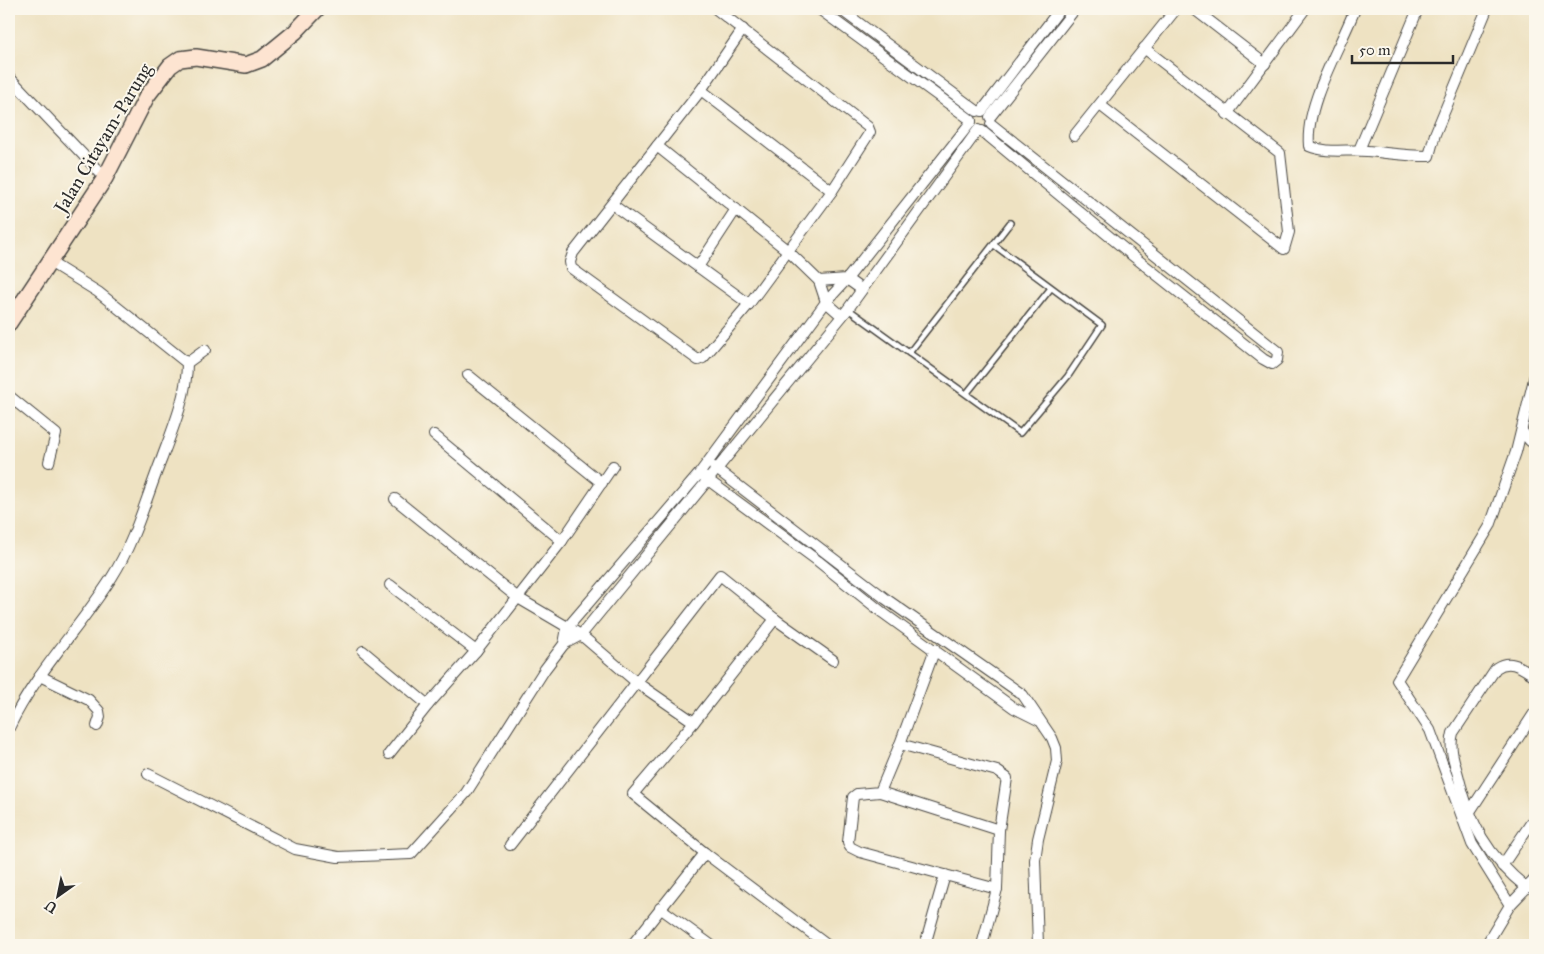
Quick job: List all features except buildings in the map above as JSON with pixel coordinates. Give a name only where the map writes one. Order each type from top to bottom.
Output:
[{"type":"main road","name":"Jalan Citayam-Parung","points":[[9,323],[48,261],[105,178],[147,96],[170,66],[180,59],[196,57],[246,65],[262,59],[295,32],[317,9]]},
{"type":"street","points":[[716,9],[743,29],[870,130],[870,132],[832,191],[749,304],[703,358],[698,360],[692,358],[572,268],[570,262],[573,253],[701,90],[743,29]]},
{"type":"street","points":[[819,9],[980,121],[1133,256],[1263,359],[1272,364],[1277,360],[1278,352],[980,121],[840,9]]},
{"type":"street","points":[[148,774],[295,849],[338,857],[411,854],[466,793],[545,669],[564,644],[581,635],[718,470],[845,312],[1060,9]]},
{"type":"street","points":[[564,644],[566,628],[699,474],[826,302],[1075,9]]},
{"type":"street","points":[[1074,136],[1176,9]]},
{"type":"street","points":[[1194,9],[1266,64]]},
{"type":"street","points":[[1227,114],[1306,9]]},
{"type":"street","points":[[1355,9],[1320,90],[1307,131],[1309,146],[1323,152],[1359,150],[1403,156],[1429,156],[1435,134],[1487,9]]},
{"type":"street","points":[[1359,150],[1418,9]]},
{"type":"street","points":[[1100,105],[1284,249],[1288,232],[1280,153],[1227,114],[1144,48]]},
{"type":"street","points":[[9,77],[105,178]]},
{"type":"street","points":[[701,90],[832,191]]},
{"type":"street","points":[[657,146],[788,251],[819,281],[826,302],[845,312]]},
{"type":"street","points":[[613,204],[749,304]]},
{"type":"street","points":[[698,267],[736,209]]},
{"type":"street","points":[[48,261],[98,292],[187,363]]},
{"type":"street","points":[[819,281],[847,279],[861,290]]},
{"type":"street","points":[[187,363],[205,350]]},
{"type":"street","points":[[9,728],[40,676],[113,575],[140,520],[179,410],[187,380],[187,363]]},
{"type":"street","points":[[468,375],[602,482]]},
{"type":"street","points":[[1510,905],[1472,844],[1430,730],[1397,680],[1490,526],[1522,431],[1535,376]]},
{"type":"street","points":[[9,396],[56,434],[48,462]]},
{"type":"street","points":[[1522,431],[1530,441],[1535,441]]},
{"type":"street","points":[[434,435],[562,541]]},
{"type":"street","points":[[708,462],[886,599],[1023,695],[1038,721],[1052,738],[1056,748],[1057,762],[1038,839],[1035,860],[1038,945]]},
{"type":"street","points":[[389,754],[518,598],[562,541],[613,466]]},
{"type":"street","points":[[699,474],[883,613],[1014,708],[1038,721]]},
{"type":"street","points":[[395,499],[518,598],[566,628],[581,635],[636,682],[694,722]]},
{"type":"street","points":[[510,845],[720,575],[775,619],[833,660]]},
{"type":"street","points":[[390,585],[476,651]]},
{"type":"street","points":[[775,619],[694,722],[633,794],[705,853],[827,945]]},
{"type":"street","points":[[880,792],[935,649]]},
{"type":"street","points":[[363,651],[428,705]]},
{"type":"street","points":[[1527,888],[1502,866],[1476,832],[1450,744],[1453,733],[1496,668],[1503,663],[1514,664],[1535,676]]},
{"type":"street","points":[[40,676],[95,705],[100,717],[97,726]]},
{"type":"street","points":[[1469,813],[1535,712]]},
{"type":"street","points":[[900,744],[997,771],[1007,778],[999,830],[997,888],[982,945]]},
{"type":"street","points":[[997,888],[860,852],[850,847],[848,842],[853,796],[880,792],[999,830]]},
{"type":"street","points":[[1502,866],[1535,817]]},
{"type":"street","points":[[632,945],[705,853]]},
{"type":"street","points":[[925,945],[945,875]]},
{"type":"street","points":[[1486,945],[1510,905],[1535,879]]},
{"type":"street","points":[[660,908],[712,945]]},
{"type":"lane","points":[[909,353],[1010,223]]},
{"type":"lane","points":[[845,312],[967,393],[1020,433],[1068,376],[1102,325],[994,245]]},
{"type":"lane","points":[[967,393],[1051,288]]}]
